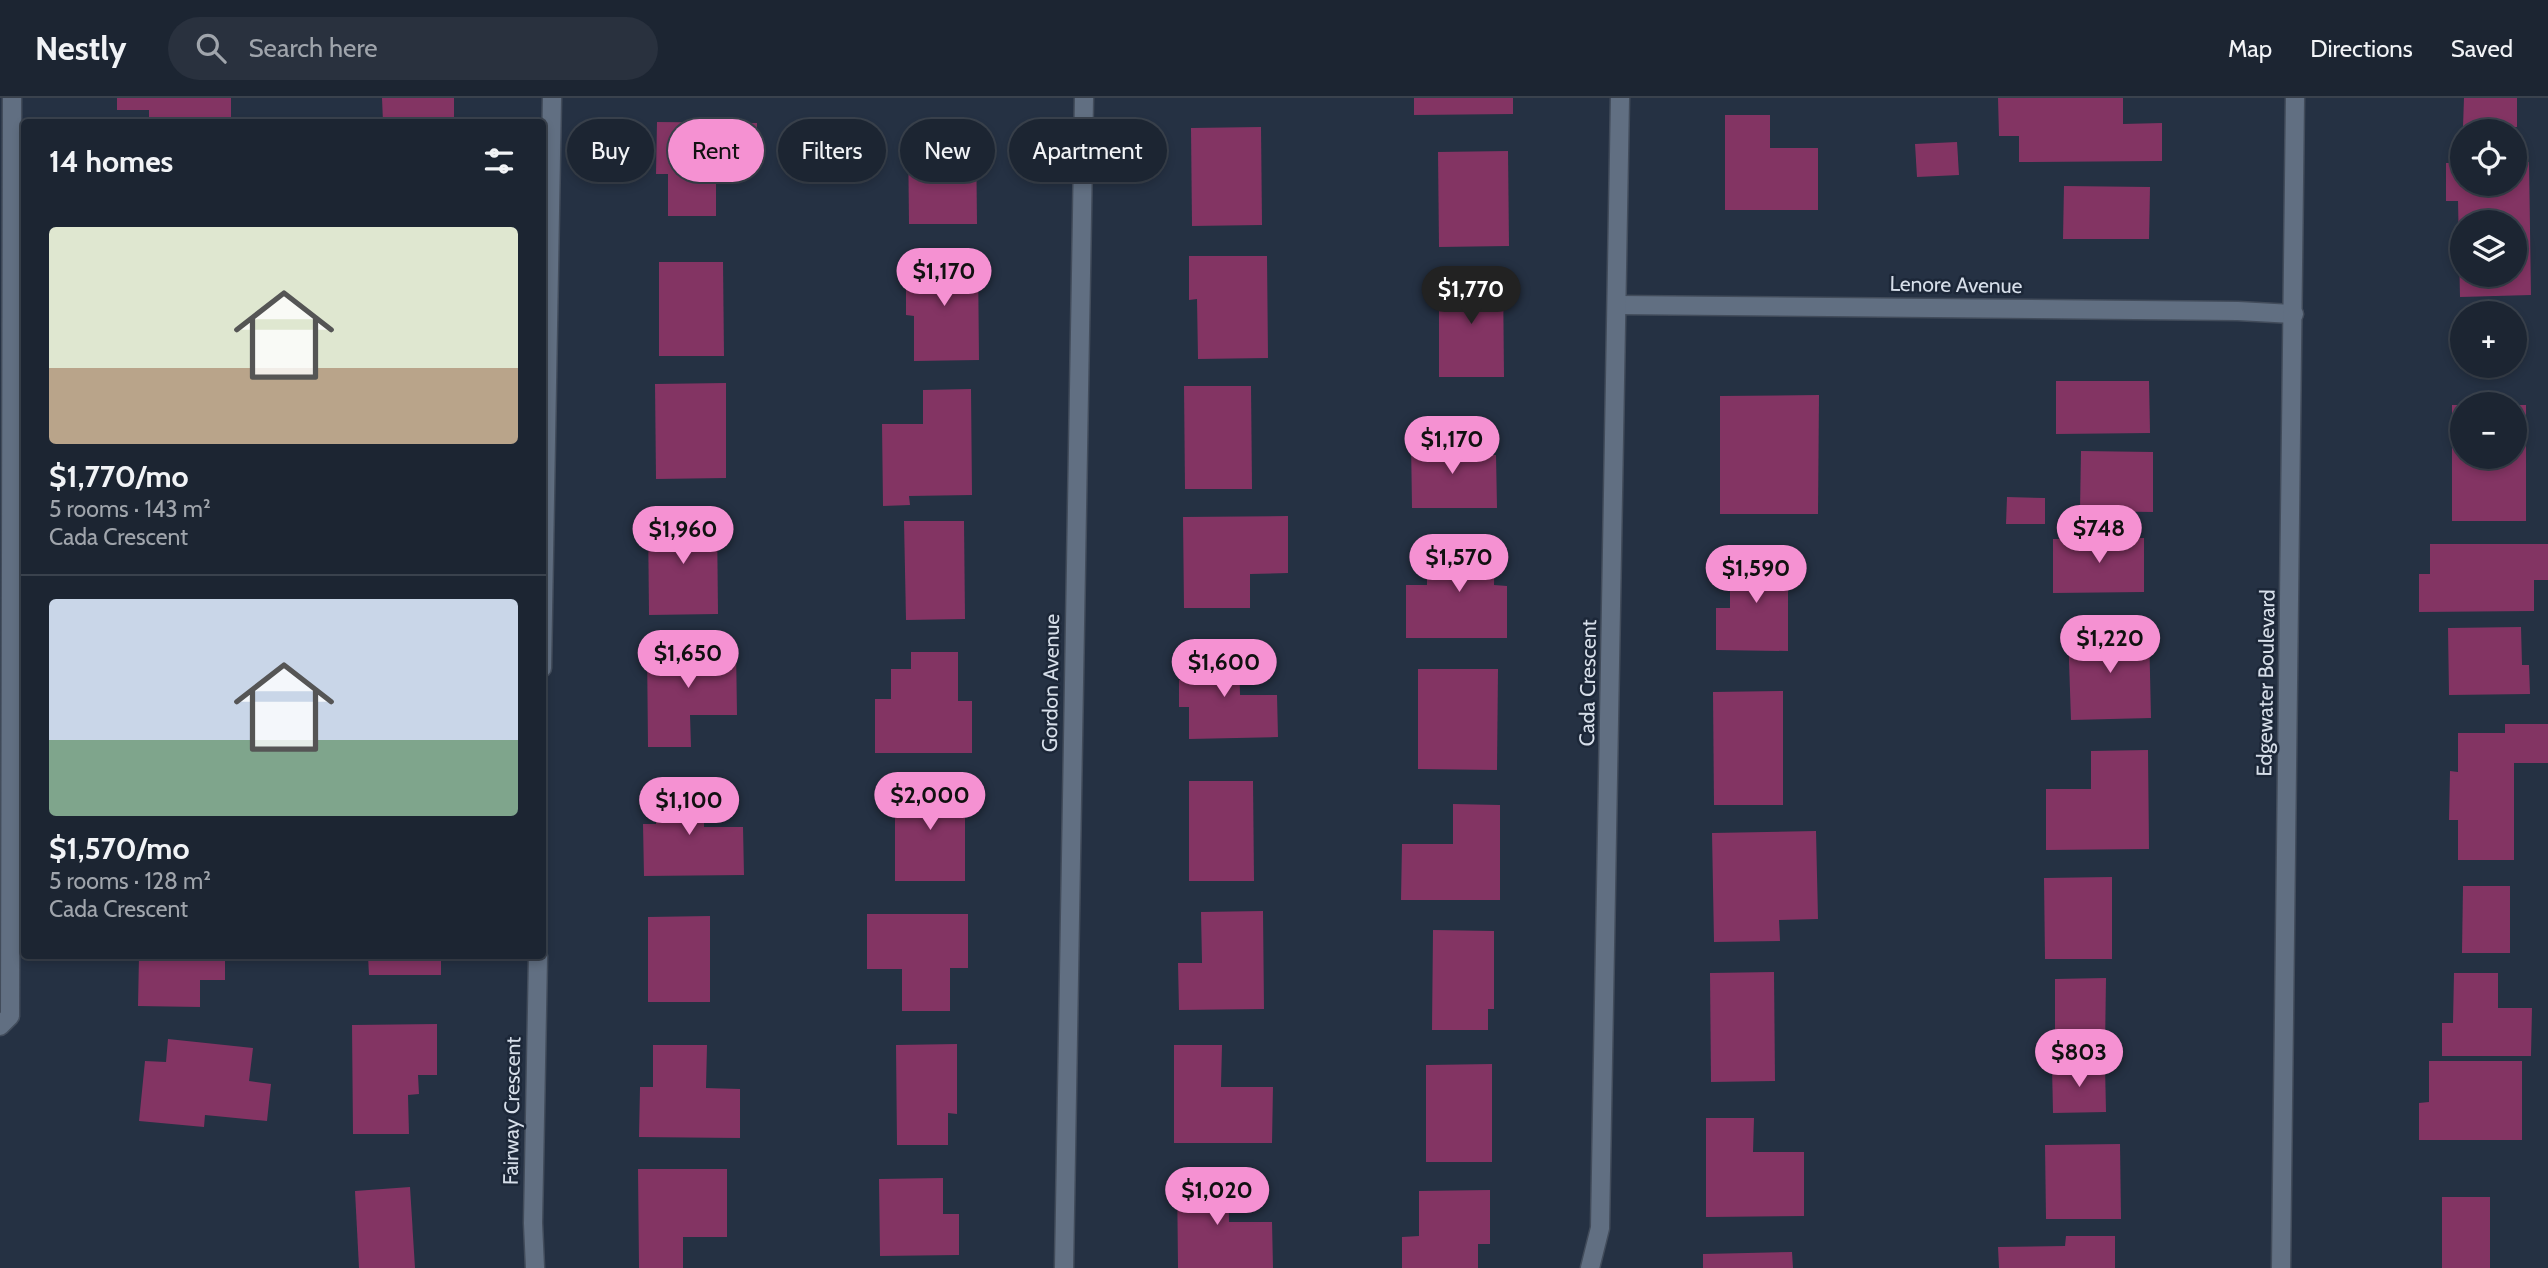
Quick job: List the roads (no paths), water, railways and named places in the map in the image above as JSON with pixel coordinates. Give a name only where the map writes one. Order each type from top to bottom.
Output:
[{"type":"street","points":[[0,1026],[10,1016],[12,98]]},
{"type":"street","points":[[546,440],[552,98]]},
{"type":"street","name":"Gordon Avenue","points":[[1064,1268],[1084,98]]},
{"type":"street","name":"Cada Crescent","points":[[1590,1268],[1600,1228],[1620,98]]},
{"type":"street","name":"Edgewater Boulevard","points":[[2281,1268],[2295,98]]},
{"type":"street","name":"Lenore Avenue","points":[[1618,305],[2238,311],[2294,314]]},
{"type":"street","name":"Fairway Crescent","points":[[535,1268],[533,1223],[538,959]]}]
